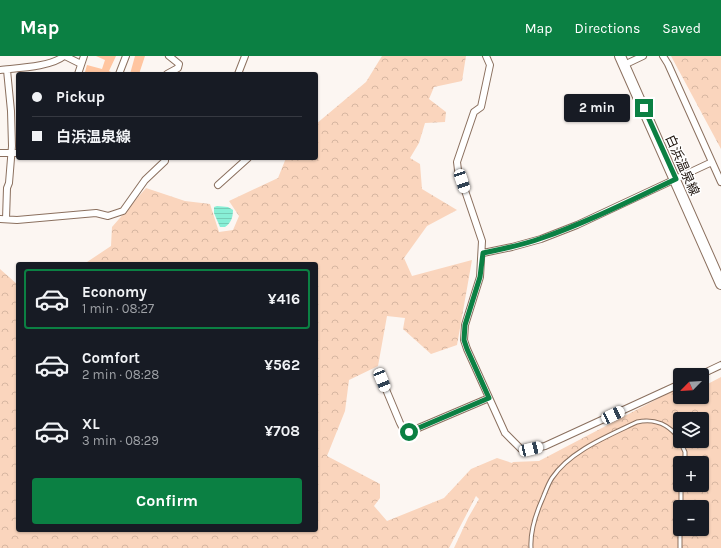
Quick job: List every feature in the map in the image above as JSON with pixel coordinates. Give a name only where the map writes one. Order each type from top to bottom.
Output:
[{"type":"main road","name":"白浜温泉線","points":[[622,60],[676,179],[721,284]]},
{"type":"street","points":[[81,64],[64,56],[59,60],[47,64],[3,70],[11,111],[10,183],[3,219],[17,220],[91,213],[108,216],[123,211],[145,180],[165,160]]},
{"type":"street","points":[[79,72],[84,56]]},
{"type":"street","points":[[121,72],[126,56]]},
{"type":"street","points":[[170,56],[179,64],[178,68],[171,72]]},
{"type":"street","points":[[239,72],[245,56]]},
{"type":"street","points":[[486,56],[490,65],[481,107],[474,112],[457,162],[458,170],[482,241],[483,253],[480,277],[465,325],[464,340],[506,433],[521,449],[531,449],[545,446],[673,387]]},
{"type":"street","points":[[622,60],[643,56]]},
{"type":"street","points":[[663,56],[721,182]]},
{"type":"street","points":[[0,153],[16,153]]},
{"type":"street","points":[[218,185],[246,160]]},
{"type":"street","points":[[483,253],[512,247],[577,225],[712,162]]},
{"type":"street","points":[[0,186],[8,188]]},
{"type":"street","points":[[709,371],[721,365]]},
{"type":"street","points":[[382,380],[400,423],[403,428],[409,432],[489,398]]},
{"type":"lane","points":[[531,548],[530,541],[535,515],[552,478],[567,461],[598,441],[643,420],[651,420],[665,425],[673,432]]},
{"type":"lane","points":[[680,536],[680,548]]},
{"type":"green space","points":[[382,56],[466,56],[462,81],[434,87],[429,99],[446,112],[445,122],[425,123],[419,143],[410,158],[420,164],[422,189],[457,210],[427,226],[404,258],[412,276],[472,260],[457,345],[431,354],[403,329],[405,318],[387,316],[378,366],[349,380],[345,411],[327,456],[380,484],[380,498],[374,506],[387,521],[444,498],[471,469],[497,458],[512,463],[539,461],[673,391],[673,404],[709,404],[709,383],[721,377],[721,548],[454,548],[479,499],[476,496],[449,548],[0,548],[0,269],[16,283],[16,532],[318,532],[318,262],[87,262],[111,246],[112,227],[146,188],[185,201],[210,204],[219,232],[233,230],[239,216],[229,201],[278,178],[285,160],[318,160],[318,122],[366,82]]},
{"type":"green space","points":[[671,56],[721,56],[721,149]]},
{"type":"shaded area","points":[[214,207],[228,207],[233,210],[231,220],[225,227],[220,227],[214,213]]},
{"type":"building","points":[[96,56],[116,56],[109,71],[111,72],[85,72],[87,65],[102,69],[105,60]]},
{"type":"building","points":[[135,56],[145,56],[140,72],[131,72]]},
{"type":"route","points":[[409,432],[489,398],[464,340],[465,325],[480,277],[483,253],[541,239],[577,225],[676,179],[644,108]]}]
